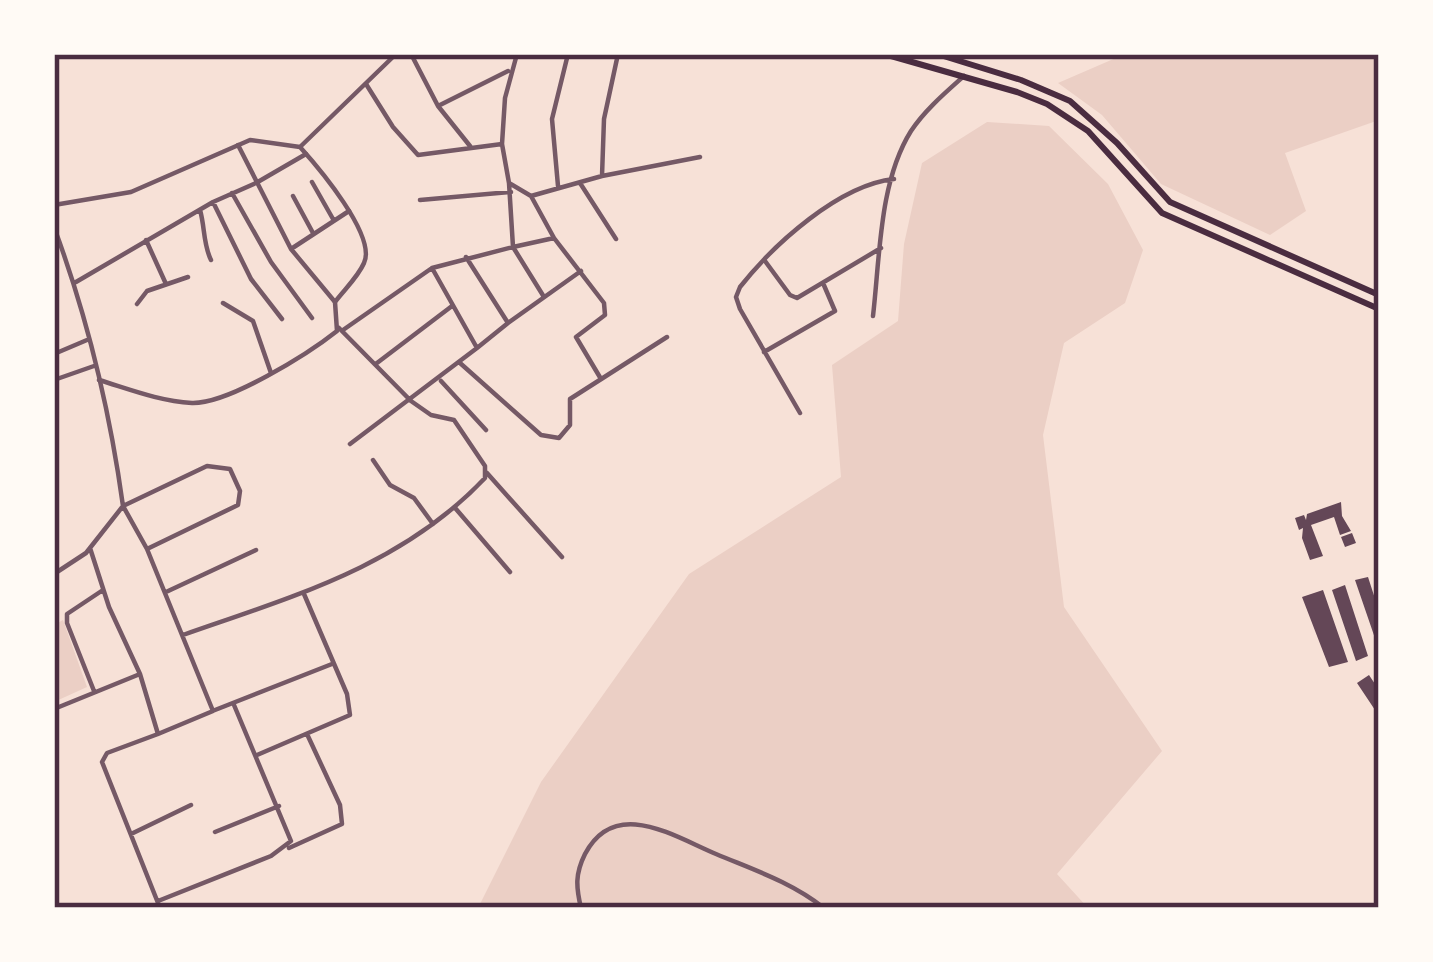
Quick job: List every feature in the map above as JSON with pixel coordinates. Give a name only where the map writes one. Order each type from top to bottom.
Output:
[{"type":"main road","points":[[884,54],[1017,92],[1066,114],[1088,131],[1162,213],[1379,309]]},
{"type":"main road","points":[[937,54],[1022,80],[1070,101],[1117,143],[1170,202],[1379,295]]},
{"type":"street","points":[[300,146],[396,54]]},
{"type":"street","points":[[411,54],[438,106],[470,146]]},
{"type":"street","points":[[518,54],[511,69],[502,144],[511,192],[513,247],[544,297]]},
{"type":"street","points":[[559,186],[552,119],[568,54]]},
{"type":"street","points":[[602,176],[604,119],[618,54]]},
{"type":"street","points":[[438,106],[511,69]]},
{"type":"street","points":[[873,316],[893,179],[908,136],[964,76]]},
{"type":"street","points":[[365,83],[393,127],[418,154],[502,144]]},
{"type":"street","points":[[54,205],[131,192],[238,145],[260,140],[300,146],[349,211],[366,257],[334,302]]},
{"type":"street","points":[[238,145],[291,249],[334,302],[341,329],[411,401],[431,415],[454,420],[488,473],[562,557]]},
{"type":"street","points":[[75,283],[200,209],[306,154]]},
{"type":"street","points":[[531,196],[700,157]]},
{"type":"street","points":[[800,413],[736,297],[740,286],[832,203],[868,183],[893,179]]},
{"type":"street","points":[[312,182],[334,221]]},
{"type":"street","points":[[509,182],[531,196],[554,238],[606,310],[576,337],[601,379]]},
{"type":"street","points":[[579,182],[616,238]]},
{"type":"street","points":[[420,200],[511,192]]},
{"type":"street","points":[[232,193],[312,318]]},
{"type":"street","points":[[293,196],[314,235]]},
{"type":"street","points":[[213,202],[251,279],[282,319]]},
{"type":"street","points":[[200,209],[207,235],[204,247],[211,260]]},
{"type":"street","points":[[291,249],[349,211]]},
{"type":"street","points":[[54,227],[75,283],[116,454],[123,506],[166,592],[213,711]]},
{"type":"street","points":[[98,380],[151,397],[196,403],[271,373],[432,268],[554,238]]},
{"type":"street","points":[[146,240],[166,284]]},
{"type":"street","points":[[765,261],[794,298],[880,248]]},
{"type":"street","points":[[466,257],[508,322]]},
{"type":"street","points":[[432,268],[477,348]]},
{"type":"street","points":[[350,444],[581,271]]},
{"type":"street","points":[[137,304],[147,290],[188,278]]},
{"type":"street","points":[[764,352],[835,311],[823,283]]},
{"type":"street","points":[[223,303],[253,321],[271,373]]},
{"type":"street","points":[[376,363],[452,306]]},
{"type":"street","points":[[460,363],[541,434],[559,438],[570,425],[570,399],[667,338]]},
{"type":"street","points":[[54,354],[87,340]]},
{"type":"street","points":[[54,380],[95,365]]},
{"type":"street","points":[[440,379],[486,430]]},
{"type":"street","points":[[373,460],[389,485],[414,498],[433,524]]},
{"type":"street","points":[[54,574],[90,548],[123,506],[207,466],[222,466],[238,480],[242,499],[238,506],[147,549]]},
{"type":"street","points":[[183,635],[304,594],[402,546],[457,508],[488,473]]},
{"type":"street","points":[[457,508],[509,572]]},
{"type":"street","points":[[90,548],[140,674],[158,734]]},
{"type":"street","points":[[166,592],[256,550]]},
{"type":"street","points":[[94,693],[67,614],[103,590]]},
{"type":"street","points":[[256,755],[350,715],[350,702],[304,594]]},
{"type":"street","points":[[307,734],[340,805],[342,824],[159,905],[103,757],[332,664]]},
{"type":"street","points":[[54,709],[140,674]]},
{"type":"street","points":[[234,704],[291,841],[283,850]]},
{"type":"street","points":[[130,834],[191,805]]},
{"type":"street","points":[[214,832],[279,806]]},
{"type":"street","points":[[580,908],[579,866],[599,835],[622,823],[648,825],[686,840],[776,878],[824,908]]},
{"type":"shaded area","points":[[1125,54],[1379,54],[1379,120],[1285,153],[1306,211],[1270,235],[1161,184],[1102,115],[1058,83]]},
{"type":"shaded area","points":[[987,122],[1049,126],[1108,184],[1143,250],[1125,303],[1064,343],[1043,435],[1064,607],[1162,751],[1057,874],[1088,908],[478,908],[541,782],[689,574],[841,477],[832,365],[898,321],[904,244],[922,163]]},
{"type":"shaded area","points":[[63,620],[87,687],[54,702],[54,625]]},
{"type":"building","points":[[1341,502],[1342,516],[1351,531],[1340,535],[1334,517],[1311,525],[1323,556],[1310,560],[1303,528],[1299,530],[1295,518],[1304,515],[1306,520],[1307,514]]},
{"type":"building","points":[[1352,533],[1356,543],[1345,547],[1341,537]]},
{"type":"building","points":[[1368,577],[1379,611],[1378,647],[1355,580]]},
{"type":"building","points":[[1345,585],[1368,656],[1356,661],[1332,590]]},
{"type":"building","points":[[1323,590],[1348,662],[1329,667],[1302,597]]},
{"type":"building","points":[[1369,675],[1379,690],[1375,710],[1357,683]]}]
